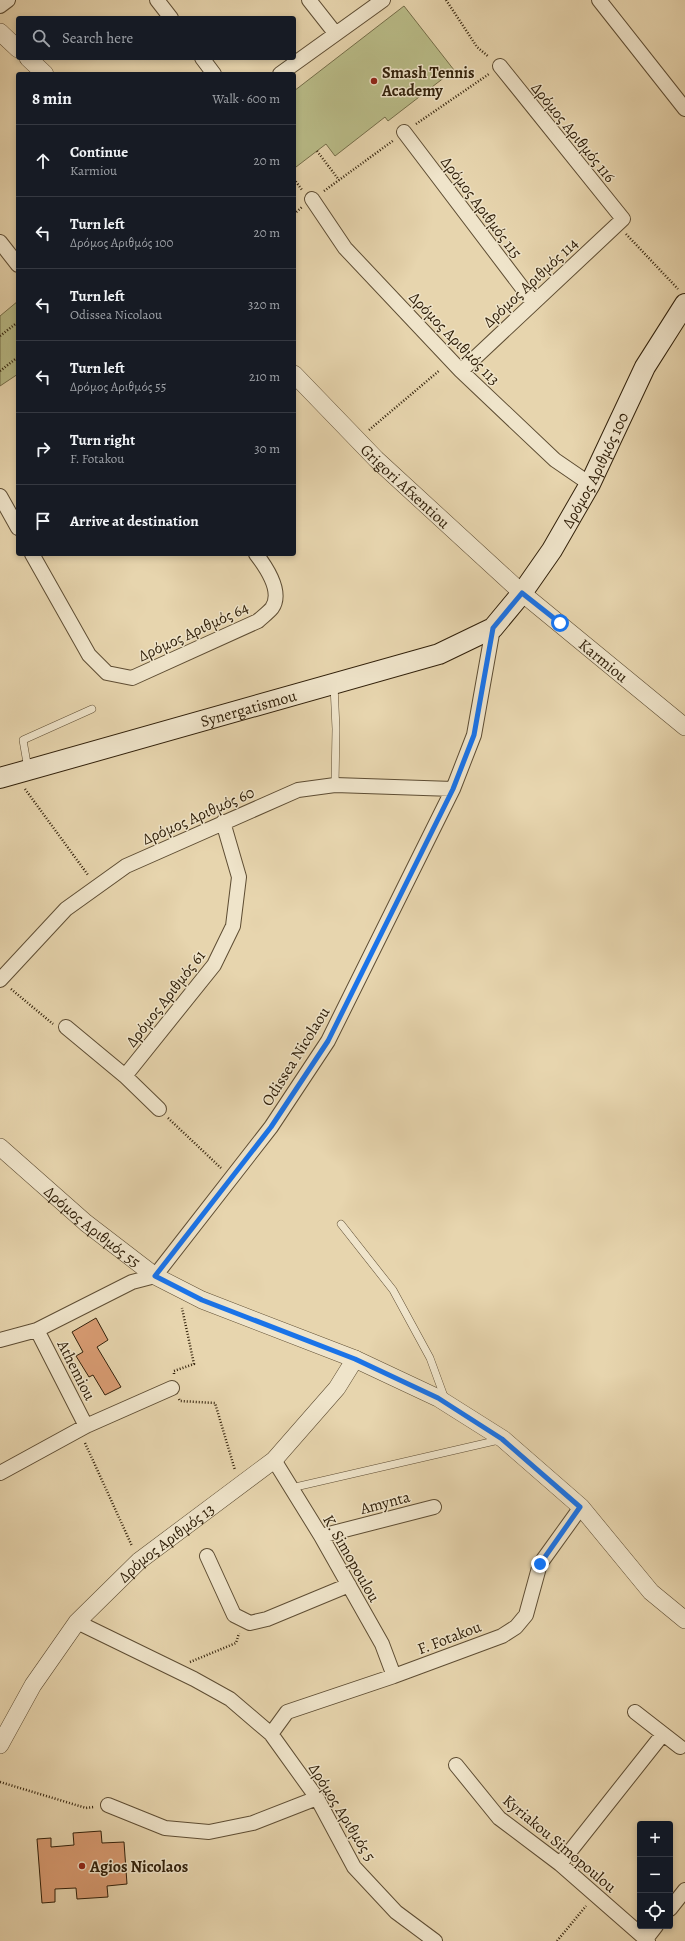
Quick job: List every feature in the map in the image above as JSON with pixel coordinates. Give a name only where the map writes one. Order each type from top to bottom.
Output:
[{"type":"main road","name":"Δρόμος Αριθμός 100","points":[[493,628],[522,593],[552,550],[590,484],[645,367],[682,298]]},
{"type":"main road","name":"Synergatismou","points":[[14,774],[439,654],[493,628]]},
{"type":"street","points":[[0,6],[8,0]]},
{"type":"street","points":[[157,0],[169,16]]},
{"type":"street","points":[[309,0],[335,33]]},
{"type":"street","points":[[283,72],[383,0]]},
{"type":"street","points":[[599,0],[685,108]]},
{"type":"street","points":[[0,32],[16,47]]},
{"type":"street","points":[[30,60],[43,72]]},
{"type":"street","points":[[204,60],[212,72]]},
{"type":"street","name":"Δρόμος Αριθμός 116","points":[[500,66],[623,219]]},
{"type":"street","name":"Δρόμος Αριθμός 115","points":[[404,132],[533,302]]},
{"type":"street","name":"Δρόμος Αριθμός 113","points":[[312,199],[345,248],[456,366],[555,460],[590,484]]},
{"type":"street","name":"Δρόμος Αριθμός 114","points":[[456,366],[533,302],[623,219]]},
{"type":"street","points":[[0,242],[16,262]]},
{"type":"street","name":"Grigori Afxentiou","points":[[296,376],[376,459],[522,593]]},
{"type":"street","points":[[0,496],[16,524]]},
{"type":"street","name":"Δρόμος Αριθμός 64","points":[[33,556],[89,655],[107,673],[132,678],[258,622],[272,608],[276,588],[263,562],[258,556]]},
{"type":"street","name":"Karmiou","points":[[522,593],[685,727]]},
{"type":"street","name":"Odissea Nicolaou","points":[[155,1276],[271,1127],[328,1041],[453,789],[474,735],[493,628]]},
{"type":"street","name":"Δρόμος Αριθμός 60","points":[[0,980],[66,909],[126,866],[298,790],[335,785],[453,789]]},
{"type":"street","name":"Δρόμος Αριθμός 61","points":[[125,1076],[214,965],[233,926],[239,877],[223,822]]},
{"type":"street","points":[[66,1027],[125,1076],[159,1109]]},
{"type":"street","name":"Δρόμος Αριθμός 55","points":[[0,1147],[86,1223],[155,1276],[202,1300],[355,1359],[446,1403],[502,1439],[580,1507],[651,1592],[685,1620]]},
{"type":"street","points":[[0,1340],[37,1330],[132,1282],[155,1276]]},
{"type":"street","name":"Athemiou","points":[[37,1330],[82,1428]]},
{"type":"street","name":"Δρόμος Αριθμός 13","points":[[0,1745],[33,1685],[77,1622],[139,1561],[274,1460],[337,1388],[355,1359]]},
{"type":"street","name":"Athemiou","points":[[0,1473],[82,1428],[172,1388]]},
{"type":"street","name":"K. Simopoulou","points":[[274,1460],[321,1536],[382,1644],[394,1676]]},
{"type":"street","name":"Amynta","points":[[321,1536],[434,1507]]},
{"type":"street","name":"F. Fotakou","points":[[271,1734],[287,1712],[394,1676],[502,1636],[516,1627],[526,1616],[540,1564],[580,1507]]},
{"type":"street","points":[[207,1556],[234,1615],[250,1623],[267,1619],[349,1585]]},
{"type":"street","name":"Δρόμος Αριθμός 5","points":[[77,1622],[230,1699],[271,1734],[317,1798],[354,1867],[396,1912],[435,1941]]},
{"type":"street","points":[[635,1712],[680,1747]]},
{"type":"street","points":[[560,1864],[663,1734]]},
{"type":"street","name":"Kyriakou Simopoulou","points":[[456,1765],[499,1818],[560,1864],[647,1940]]},
{"type":"street","points":[[108,1805],[165,1828],[209,1832],[253,1824],[317,1798]]},
{"type":"street","points":[[673,1905],[685,1890]]},
{"type":"street","points":[[647,1940],[654,1929]]},
{"type":"lane","points":[[334,683],[336,729],[335,785]]},
{"type":"lane","points":[[14,774],[23,740],[92,708]]},
{"type":"lane","points":[[341,1224],[393,1290],[430,1358],[446,1403]]},
{"type":"lane","points":[[291,1488],[502,1439]]},
{"type":"path","points":[[447,0],[477,47],[500,66]]},
{"type":"path","points":[[317,151],[339,180]]},
{"type":"path","points":[[623,219],[624,232],[682,298]]},
{"type":"path","points":[[0,336],[16,324]]},
{"type":"path","points":[[0,371],[16,359]]},
{"type":"path","points":[[357,440],[456,366]]},
{"type":"path","points":[[14,774],[97,887]]},
{"type":"path","points":[[0,980],[57,1028],[66,1027]]},
{"type":"path","points":[[159,1109],[231,1179]]},
{"type":"path","points":[[178,1288],[194,1364],[174,1371],[172,1388],[180,1401],[216,1403],[239,1486]]},
{"type":"path","points":[[82,1428],[139,1561]]},
{"type":"path","points":[[173,1669],[236,1643],[244,1620]]},
{"type":"path","points":[[0,1782],[86,1808],[108,1805]]},
{"type":"path","points":[[557,1941],[595,1895]]},
{"type":"green space","name":"Smash Tennis Academy","points":[[404,6],[454,70],[388,121],[385,117],[335,156],[326,144],[296,167],[296,89]]},
{"type":"green space","points":[[16,303],[16,375],[0,386],[0,316]]},
{"type":"building","points":[[96,1318],[108,1340],[97,1347],[121,1387],[105,1395],[93,1375],[89,1377],[76,1356],[83,1352],[72,1332]]},
{"type":"building","name":"Agios Nicolaos","points":[[101,1831],[102,1843],[124,1842],[127,1884],[107,1886],[108,1897],[77,1899],[76,1888],[55,1889],[55,1902],[42,1903],[37,1839],[51,1838],[51,1847],[74,1845],[73,1833]]},
{"type":"place","name":"Smash Tennis Academy","points":[[374,81]]},
{"type":"place","name":"Agios Nicolaos","points":[[82,1866]]},
{"type":"route","points":[[540,1564],[580,1507],[502,1439],[438,1398],[355,1359],[202,1300],[155,1276],[271,1127],[328,1041],[453,789],[474,735],[493,628],[522,593],[560,623]]}]
